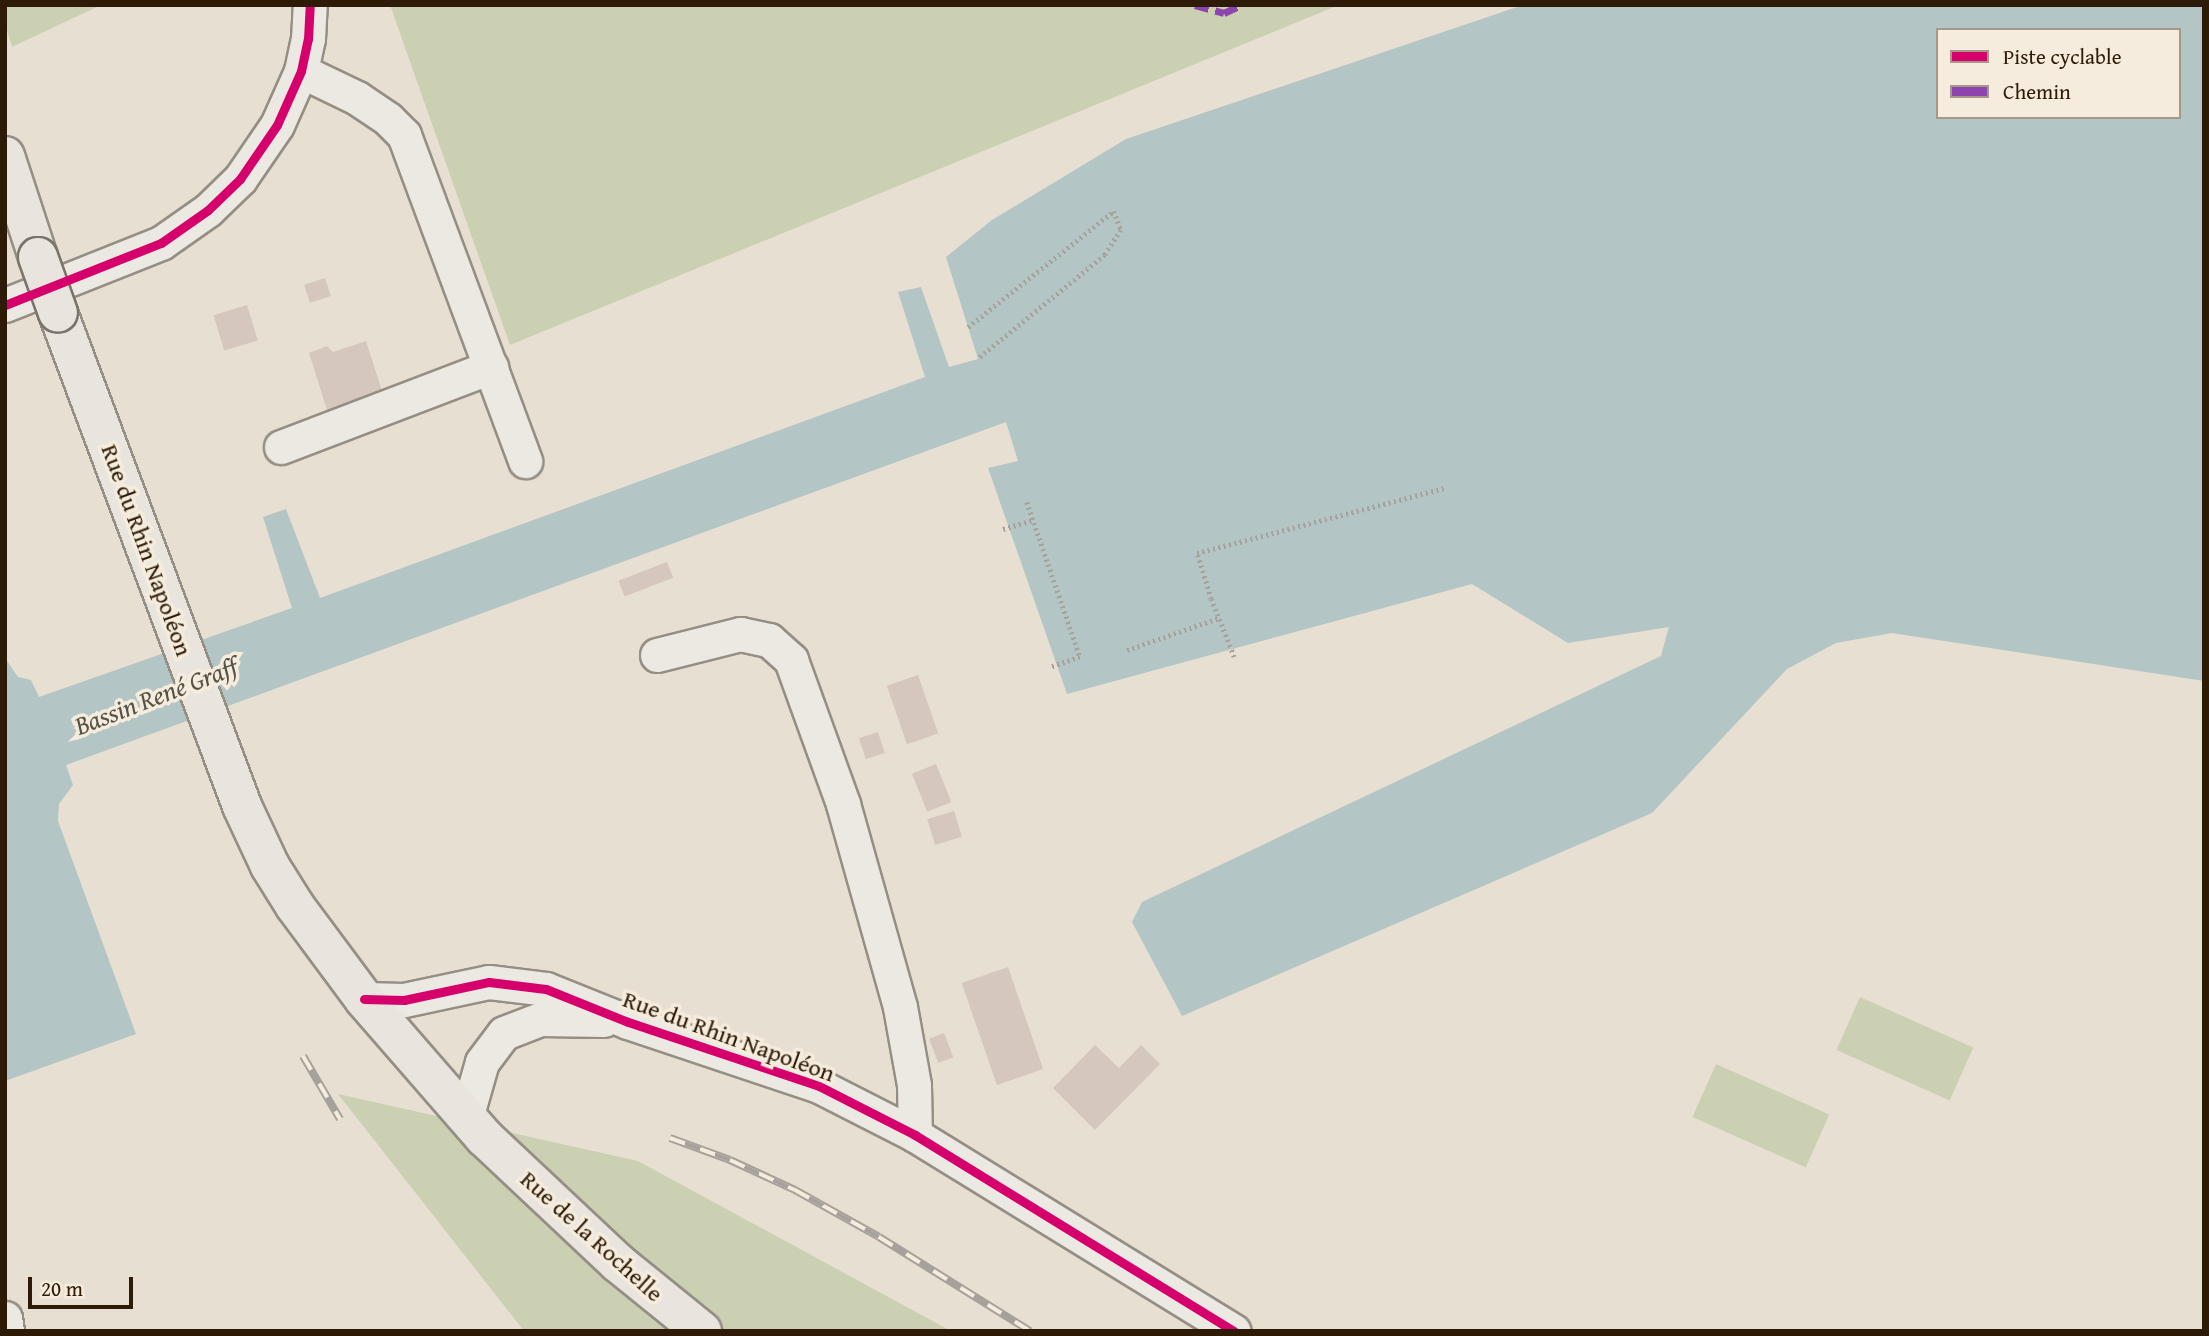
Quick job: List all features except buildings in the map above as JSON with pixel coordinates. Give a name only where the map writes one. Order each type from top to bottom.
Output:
[{"type":"main road","name":"Rue du Rhin Napoléon","points":[[5,156],[58,313],[213,729],[242,806],[270,866],[364,999],[475,1128]]},
{"type":"main road","name":"Rue de la Rochelle","points":[[475,1128],[618,1263],[702,1331]]},
{"type":"street","points":[[5,304],[161,243],[208,210],[240,179],[262,150],[301,71],[308,39],[310,5]]},
{"type":"street","points":[[301,71],[357,98],[388,119],[404,135],[526,461]]},
{"type":"street","points":[[281,447],[491,367]]},
{"type":"street","points":[[657,655],[740,634],[769,640],[791,660],[843,804],[900,1007],[914,1085],[915,1135]]},
{"type":"street","name":"Rue du Rhin Napoléon","points":[[364,999],[404,1000],[489,982],[546,989],[628,1022],[819,1086],[915,1135],[1233,1331]]},
{"type":"street","name":"Rue du Rhin Napoléon","points":[[475,1128],[482,1062],[504,1033],[528,1022],[576,1017],[628,1022]]},
{"type":"street","points":[[5,1318],[7,1331]]},
{"type":"path","points":[[968,327],[1114,211],[1121,230],[1105,255],[978,359]]},
{"type":"path","points":[[1234,657],[1197,553],[1445,488]]},
{"type":"path","points":[[1027,502],[1080,657],[1051,667]]},
{"type":"path","points":[[1003,529],[1033,520]]},
{"type":"path","points":[[1127,650],[1219,618]]},
{"type":"green space","points":[[5,5],[101,5],[12,47],[5,23]]},
{"type":"green space","points":[[390,5],[1339,5],[510,345]]},
{"type":"green space","points":[[1860,997],[1973,1047],[1950,1100],[1836,1050]]},
{"type":"green space","points":[[1716,1064],[1829,1114],[1806,1167],[1692,1117]]},
{"type":"green space","points":[[338,1094],[638,1161],[951,1331],[524,1331]]},
{"type":"water","name":"Bassin René Graff","points":[[1523,5],[2204,5],[2204,681],[1892,633],[1836,643],[1787,669],[1652,813],[1182,1016],[1132,922],[1142,902],[1661,656],[1669,627],[1568,643],[1472,584],[1067,694],[988,468],[1018,461],[1006,422],[66,765],[73,785],[59,804],[58,821],[136,1034],[5,1081],[5,658],[18,677],[31,680],[39,697],[292,608],[263,517],[286,509],[320,598],[925,377],[898,292],[921,287],[949,367],[978,359],[946,257],[992,220],[1126,139]]},
{"type":"railway","points":[[303,1056],[340,1119]]},
{"type":"railway","points":[[670,1138],[730,1160],[795,1190],[879,1237],[1030,1331]]},
{"type":"marked path","points":[[1195,5],[1224,13],[1241,5]]},
{"type":"cycle path","points":[[5,305],[161,243],[208,210],[240,179],[277,125],[301,71],[308,39],[310,5]]},
{"type":"cycle path","points":[[364,999],[404,1000],[489,982],[546,989],[628,1022],[819,1086],[915,1135],[1233,1331]]}]
